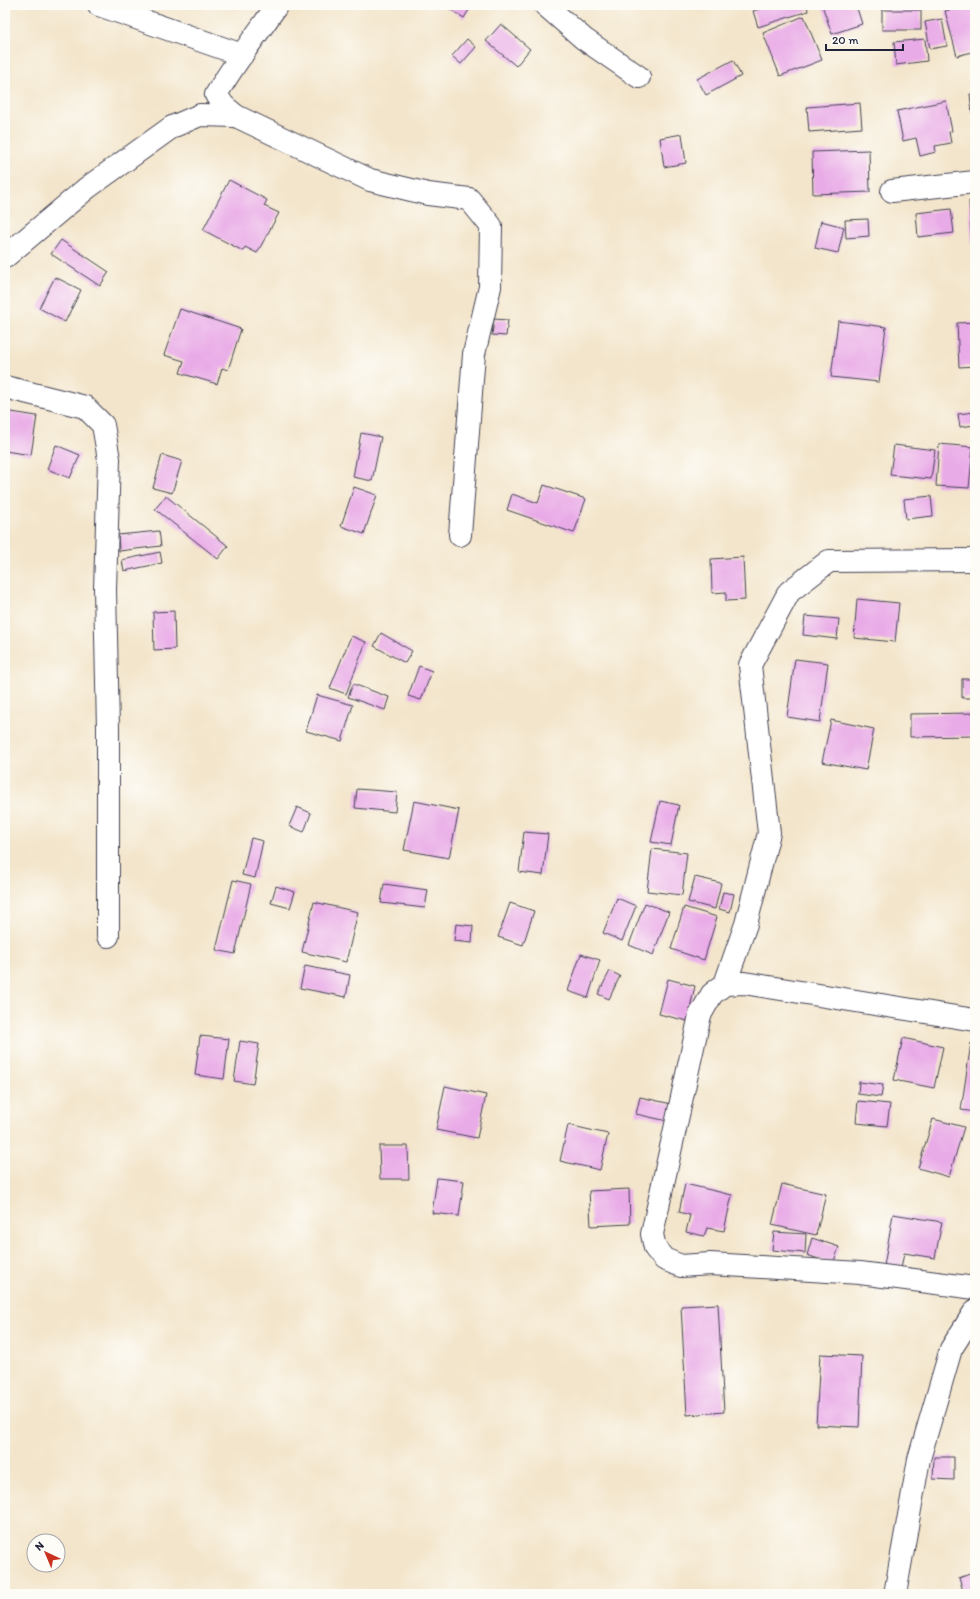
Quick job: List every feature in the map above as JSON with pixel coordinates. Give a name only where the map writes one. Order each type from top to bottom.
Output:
[{"type":"street","points":[[99,5],[242,55]]},
{"type":"street","points":[[277,5],[228,73],[216,95],[224,106],[236,116],[370,180],[428,194],[469,199],[491,226],[490,287],[474,354],[460,535]]},
{"type":"street","points":[[545,5],[584,39],[639,78]]},
{"type":"street","points":[[5,257],[87,188],[172,127],[200,114],[236,116]]},
{"type":"street","points":[[892,191],[975,182]]},
{"type":"street","points":[[5,387],[85,407],[103,425],[109,459],[105,589],[108,729],[108,936]]},
{"type":"street","points":[[975,560],[829,561],[789,592],[750,665],[769,833],[746,924],[725,984],[712,994],[700,1015],[652,1234],[655,1248],[664,1259],[681,1266],[710,1264],[860,1273],[975,1288]]},
{"type":"street","points":[[725,984],[744,983],[975,1020]]},
{"type":"street","points":[[896,1594],[919,1459],[951,1349],[975,1311]]},
{"type":"building","points":[[443,5],[472,5],[464,18]]},
{"type":"building","points":[[773,5],[807,5],[808,11],[758,27],[753,11]]},
{"type":"building","points":[[822,5],[856,5],[862,24],[832,34]]},
{"type":"building","points":[[968,5],[975,5],[975,51],[957,56],[945,11]]},
{"type":"building","points":[[882,10],[921,10],[921,30],[882,30]]},
{"type":"building","points":[[804,16],[822,60],[780,76],[763,33]]},
{"type":"building","points":[[942,19],[947,46],[930,49],[925,22]]},
{"type":"building","points":[[501,24],[530,49],[516,66],[486,41]]},
{"type":"building","points":[[467,39],[476,47],[461,64],[452,56]]},
{"type":"building","points":[[925,39],[927,61],[896,65],[894,42]]},
{"type":"building","points":[[733,60],[741,76],[706,95],[697,79]]},
{"type":"building","points":[[970,94],[975,94],[975,112],[972,113]]},
{"type":"building","points":[[946,101],[952,131],[949,132],[951,143],[935,146],[936,152],[920,156],[916,138],[903,141],[897,111]]},
{"type":"building","points":[[860,103],[862,128],[809,132],[807,107]]},
{"type":"building","points":[[682,134],[686,163],[664,167],[660,138]]},
{"type":"building","points":[[869,150],[870,192],[813,194],[812,152]]},
{"type":"building","points":[[229,180],[267,200],[264,206],[279,213],[257,253],[245,247],[243,251],[203,230]]},
{"type":"building","points":[[975,200],[975,245],[972,245],[969,201]]},
{"type":"building","points":[[951,209],[954,233],[918,237],[916,213]]},
{"type":"building","points":[[868,219],[869,236],[846,238],[845,220]]},
{"type":"building","points":[[821,221],[844,227],[838,253],[815,248]]},
{"type":"building","points":[[61,240],[109,272],[100,286],[51,254]]},
{"type":"building","points":[[55,277],[81,290],[65,322],[39,308]]},
{"type":"building","points":[[180,309],[241,329],[228,370],[222,368],[217,384],[180,373],[184,361],[164,355]]},
{"type":"building","points":[[494,319],[508,320],[506,336],[492,335]]},
{"type":"building","points":[[838,321],[886,327],[879,382],[831,377]]},
{"type":"building","points":[[975,322],[975,366],[959,367],[957,323]]},
{"type":"building","points":[[5,411],[37,416],[31,455],[5,451]]},
{"type":"building","points":[[975,412],[975,425],[960,427],[958,414]]},
{"type":"building","points":[[361,433],[381,437],[372,481],[353,477]]},
{"type":"building","points":[[939,444],[973,447],[969,488],[936,486]]},
{"type":"building","points":[[56,445],[80,455],[70,478],[47,469]]},
{"type":"building","points":[[894,445],[935,450],[931,479],[890,475]]},
{"type":"building","points":[[162,455],[182,461],[172,493],[153,488]]},
{"type":"building","points":[[544,485],[586,499],[574,533],[507,510],[512,494],[538,503]]},
{"type":"building","points":[[354,487],[377,495],[364,534],[341,526]]},
{"type":"building","points":[[166,496],[228,546],[218,559],[155,509]]},
{"type":"building","points":[[931,496],[933,516],[906,519],[904,499]]},
{"type":"building","points":[[159,531],[161,546],[119,551],[118,535]]},
{"type":"building","points":[[160,552],[162,563],[124,571],[122,560]]},
{"type":"building","points":[[743,557],[745,600],[726,601],[726,592],[712,593],[711,559]]},
{"type":"building","points":[[857,599],[899,603],[895,642],[854,638]]},
{"type":"building","points":[[174,611],[175,649],[154,650],[153,612]]},
{"type":"building","points":[[805,616],[839,619],[837,639],[803,635]]},
{"type":"building","points":[[381,633],[412,651],[405,663],[374,646]]},
{"type":"building","points":[[351,636],[366,642],[346,694],[330,688]]},
{"type":"building","points":[[795,659],[828,663],[820,722],[787,717]]},
{"type":"building","points":[[419,666],[432,671],[421,700],[408,696]]},
{"type":"building","points":[[962,679],[975,679],[975,698],[962,698]]},
{"type":"building","points":[[353,684],[389,697],[385,710],[348,697]]},
{"type":"building","points":[[317,695],[353,705],[342,741],[306,731]]},
{"type":"building","points":[[975,713],[975,736],[910,737],[910,714]]},
{"type":"building","points":[[831,720],[874,729],[866,770],[822,762]]},
{"type":"building","points":[[357,789],[397,792],[395,812],[355,808]]},
{"type":"building","points":[[414,801],[459,810],[449,858],[404,850]]},
{"type":"building","points":[[660,801],[679,805],[671,845],[651,842]]},
{"type":"building","points":[[297,807],[311,813],[304,832],[289,826]]},
{"type":"building","points":[[524,832],[548,834],[543,875],[519,872]]},
{"type":"building","points":[[251,838],[263,841],[255,878],[242,875]]},
{"type":"building","points":[[652,849],[687,853],[682,895],[647,891]]},
{"type":"building","points":[[695,877],[721,883],[715,909],[688,902]]},
{"type":"building","points":[[233,880],[251,884],[235,954],[216,950]]},
{"type":"building","points":[[384,884],[428,890],[425,908],[381,903]]},
{"type":"building","points":[[276,886],[295,892],[290,908],[271,903]]},
{"type":"building","points":[[723,892],[734,894],[730,912],[719,909]]},
{"type":"building","points":[[617,898],[636,906],[622,941],[603,933]]},
{"type":"building","points":[[314,902],[358,912],[346,962],[302,952]]},
{"type":"building","points":[[510,903],[534,911],[523,945],[498,937]]},
{"type":"building","points":[[645,903],[669,912],[653,955],[629,945]]},
{"type":"building","points":[[684,907],[717,917],[704,960],[671,949]]},
{"type":"building","points":[[456,924],[473,926],[472,943],[454,941]]},
{"type":"building","points":[[581,954],[600,960],[588,998],[568,991]]},
{"type":"building","points":[[305,966],[350,975],[346,997],[300,988]]},
{"type":"building","points":[[610,971],[620,976],[609,999],[598,994]]},
{"type":"building","points":[[668,979],[695,986],[687,1021],[659,1014]]},
{"type":"building","points":[[200,1036],[229,1039],[224,1079],[195,1075]]},
{"type":"building","points":[[903,1038],[943,1047],[934,1088],[894,1080]]},
{"type":"building","points":[[240,1041],[259,1044],[253,1084],[234,1081]]},
{"type":"building","points":[[971,1043],[975,1044],[975,1112],[961,1110]]},
{"type":"building","points":[[859,1082],[883,1085],[881,1097],[858,1094]]},
{"type":"building","points":[[445,1086],[486,1095],[477,1138],[436,1130]]},
{"type":"building","points":[[640,1097],[676,1105],[672,1122],[636,1114]]},
{"type":"building","points":[[858,1101],[890,1104],[887,1126],[856,1123]]},
{"type":"building","points":[[933,1119],[964,1127],[949,1177],[918,1168]]},
{"type":"building","points":[[568,1125],[608,1134],[600,1170],[560,1161]]},
{"type":"building","points":[[379,1146],[408,1146],[409,1179],[380,1179]]},
{"type":"building","points":[[437,1178],[464,1181],[459,1216],[432,1213]]},
{"type":"building","points":[[685,1184],[732,1195],[724,1231],[707,1228],[704,1236],[686,1232],[690,1215],[679,1212]]},
{"type":"building","points":[[782,1184],[826,1194],[816,1235],[772,1225]]},
{"type":"building","points":[[629,1189],[630,1224],[591,1226],[589,1191]]},
{"type":"building","points":[[893,1214],[942,1222],[935,1258],[904,1253],[901,1269],[884,1266]]},
{"type":"building","points":[[774,1232],[806,1234],[805,1253],[772,1250]]},
{"type":"building","points":[[812,1238],[839,1247],[833,1264],[807,1255]]},
{"type":"building","points":[[718,1304],[724,1412],[687,1415],[681,1306]]},
{"type":"building","points":[[820,1354],[862,1356],[859,1427],[816,1425]]},
{"type":"building","points":[[934,1457],[954,1457],[954,1480],[933,1479]]},
{"type":"building","points":[[975,1572],[975,1594],[964,1594],[959,1578]]}]
